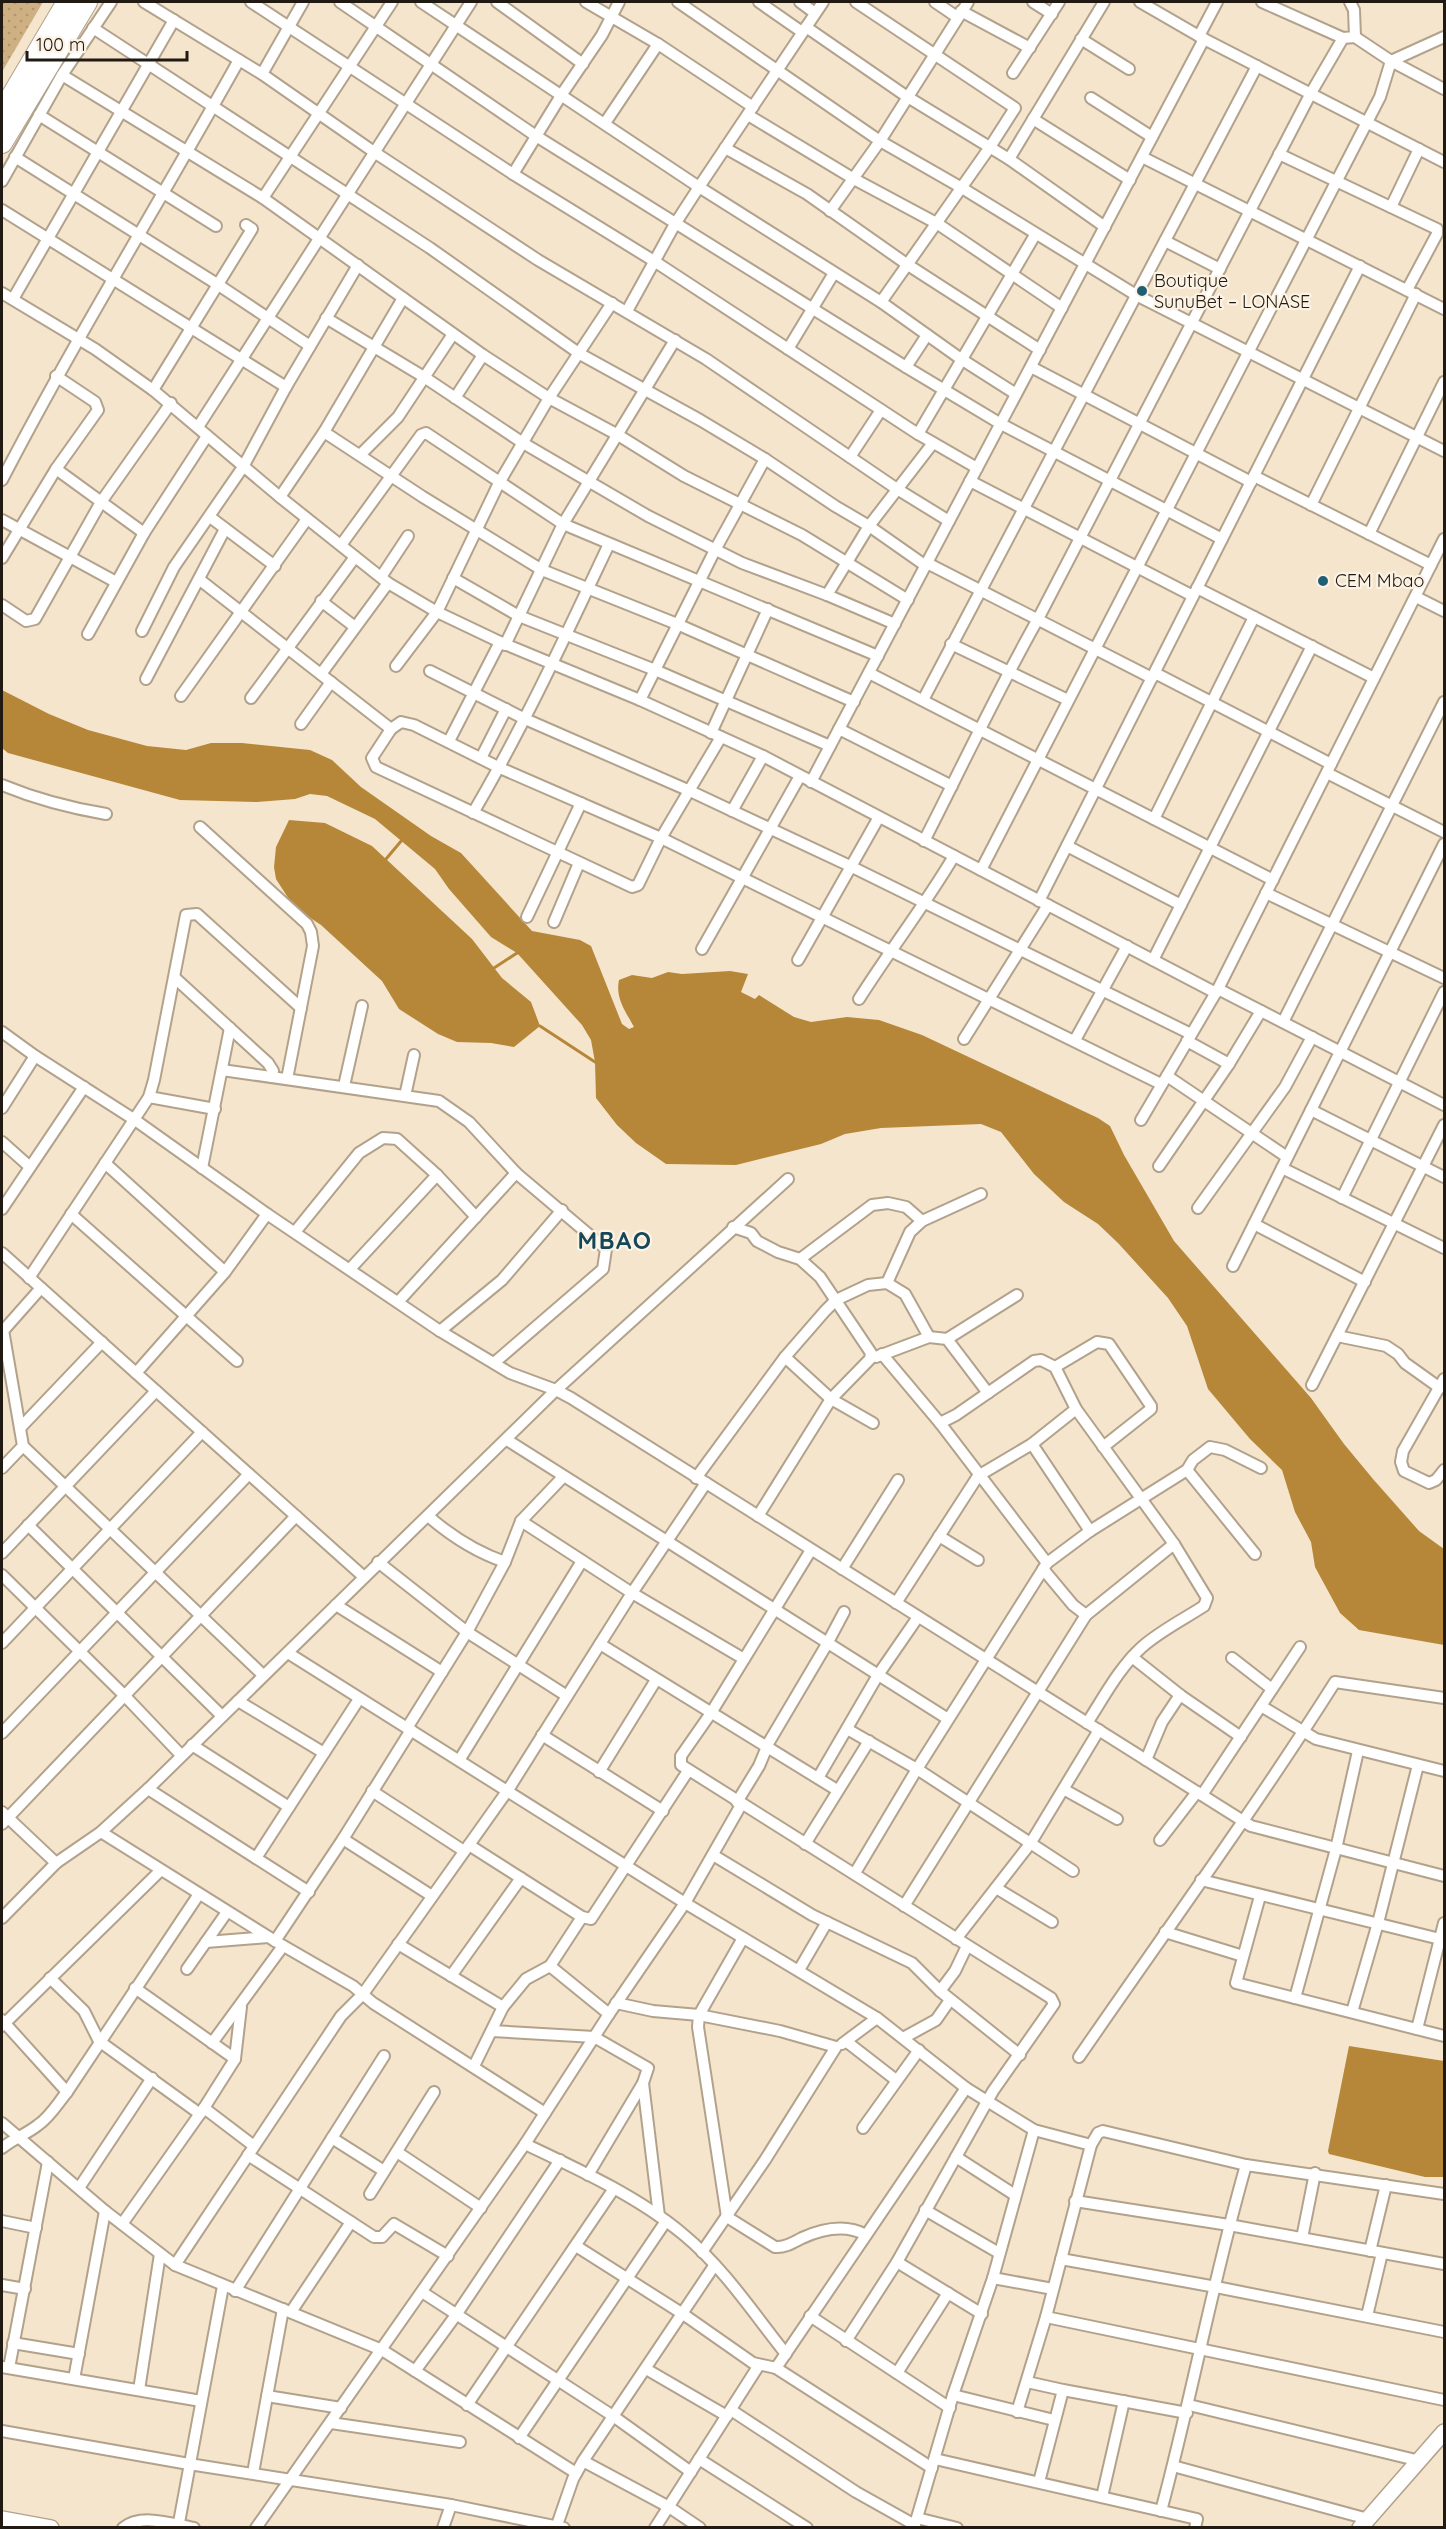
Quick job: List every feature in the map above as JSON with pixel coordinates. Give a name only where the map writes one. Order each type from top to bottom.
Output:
[{"type":"highway","points":[[2,112],[67,2]]},
{"type":"highway","points":[[8,150],[87,2]]},
{"type":"street","points":[[2,181],[8,150],[39,115],[62,75],[111,2]]},
{"type":"street","points":[[144,2],[262,74],[374,152],[538,260],[675,340],[897,489],[949,521]]},
{"type":"street","points":[[251,2],[513,174],[654,261],[918,434],[977,468]]},
{"type":"street","points":[[262,74],[303,2]]},
{"type":"street","points":[[340,2],[536,136],[812,310],[1001,424],[1222,539]]},
{"type":"street","points":[[263,198],[392,2]]},
{"type":"street","points":[[421,2],[1016,394]]},
{"type":"street","points":[[198,428],[471,2]]},
{"type":"street","points":[[497,2],[583,64]]},
{"type":"street","points":[[586,2],[658,44],[750,111],[854,178],[938,224],[1062,308]]},
{"type":"street","points":[[513,174],[583,64],[619,2]]},
{"type":"street","points":[[678,2],[880,141],[962,188],[1136,295],[1444,451]]},
{"type":"street","points":[[759,2],[1009,159],[1105,227]]},
{"type":"street","points":[[800,2],[815,13]]},
{"type":"street","points":[[627,311],[675,224],[823,2]]},
{"type":"street","points":[[856,2],[1015,108],[938,224],[881,303]]},
{"type":"street","points":[[935,2],[1030,48]]},
{"type":"street","points":[[830,211],[880,141],[906,96],[968,2]]},
{"type":"street","points":[[1033,2],[1052,14]]},
{"type":"street","points":[[1013,73],[1059,2]]},
{"type":"street","points":[[1009,159],[1104,2]]},
{"type":"street","points":[[1140,2],[1257,66],[1444,162]]},
{"type":"street","points":[[811,782],[1040,350],[1084,262],[1142,157],[1217,2]]},
{"type":"street","points":[[1262,2],[1343,39],[1355,37],[1391,62],[1444,89]]},
{"type":"street","points":[[1350,2],[1354,10],[1355,37]]},
{"type":"street","points":[[13,299],[174,20]]},
{"type":"street","points":[[93,28],[430,248],[580,354],[700,420],[765,459],[926,564],[1095,649],[1211,702],[1269,732],[1392,806],[1444,832]]},
{"type":"street","points":[[981,870],[1380,97],[1391,62],[1444,37]]},
{"type":"street","points":[[1081,39],[1129,69]]},
{"type":"street","points":[[924,841],[1009,670],[1038,620],[1311,93],[1343,39]]},
{"type":"street","points":[[605,123],[658,44]]},
{"type":"street","points":[[2,480],[56,376],[188,152],[239,60]]},
{"type":"street","points":[[922,700],[1257,66]]},
{"type":"street","points":[[62,75],[263,198],[483,355],[549,398],[618,435],[684,476],[849,562],[908,600]]},
{"type":"street","points":[[1091,98],[1152,137]]},
{"type":"street","points":[[39,115],[164,191],[216,226]]},
{"type":"street","points":[[1033,119],[1130,180]]},
{"type":"street","points":[[725,148],[807,194],[908,265],[1040,350]]},
{"type":"street","points":[[1391,207],[1419,148]]},
{"type":"street","points":[[8,150],[73,195],[217,284],[310,346]]},
{"type":"street","points":[[1279,154],[1336,179],[1437,229],[1437,234],[1412,292],[1359,408],[1311,505]]},
{"type":"street","points":[[1142,157],[1444,309]]},
{"type":"street","points":[[2,210],[286,387]]},
{"type":"street","points":[[153,390],[252,229],[246,225]]},
{"type":"street","points":[[918,434],[1035,235]]},
{"type":"street","points":[[1165,240],[1220,269]]},
{"type":"street","points":[[142,631],[174,567],[243,467],[286,387],[358,265]]},
{"type":"street","points":[[964,1039],[1021,952],[1067,846],[1360,266]]},
{"type":"street","points":[[788,349],[834,273]]},
{"type":"street","points":[[2,292],[79,339],[171,403],[243,467],[384,580],[437,612],[502,644],[640,700],[763,756],[1153,960],[1261,1011],[1444,1105]]},
{"type":"street","points":[[280,497],[324,432],[403,298]]},
{"type":"street","points":[[396,666],[437,612],[499,483],[549,398],[612,303]]},
{"type":"street","points":[[326,318],[424,377],[523,443],[587,482],[750,567],[827,595],[895,624]]},
{"type":"street","points":[[360,455],[390,426],[453,334]]},
{"type":"street","points":[[906,367],[927,335]]},
{"type":"street","points":[[449,741],[519,616],[563,524],[675,340]]},
{"type":"street","points":[[455,398],[483,355]]},
{"type":"street","points":[[1031,367],[1196,453],[1311,505],[1431,565]]},
{"type":"street","points":[[2,558],[56,469],[98,410],[94,402],[56,376]]},
{"type":"street","points":[[1369,534],[1444,382]]},
{"type":"street","points":[[2,605],[26,621],[35,619],[101,502],[171,403]]},
{"type":"street","points":[[850,457],[881,410]]},
{"type":"street","points":[[324,432],[423,497],[477,528],[542,570],[677,624],[854,702]]},
{"type":"street","points":[[341,545],[421,435],[426,433],[563,524],[878,656]]},
{"type":"street","points":[[88,634],[144,533],[207,436]]},
{"type":"street","points":[[827,595],[869,526],[933,443]]},
{"type":"street","points":[[640,700],[699,580],[765,459]]},
{"type":"street","points":[[56,469],[144,533]]},
{"type":"street","points":[[970,481],[1137,567],[1254,617],[1374,678]]},
{"type":"street","points":[[210,517],[275,566]]},
{"type":"street","points":[[181,696],[308,519]]},
{"type":"street","points":[[2,520],[116,582]]},
{"type":"street","points":[[146,679],[225,529]]},
{"type":"street","points":[[321,674],[355,627],[408,536]]},
{"type":"street","points":[[1141,1120],[1217,991],[1444,539]]},
{"type":"street","points":[[473,813],[500,768],[553,665],[609,544]]},
{"type":"street","points":[[251,698],[355,557]]},
{"type":"street","points":[[453,578],[519,616],[655,670],[830,746]]},
{"type":"street","points":[[200,580],[391,729]]},
{"type":"street","points":[[1416,597],[1444,611]]},
{"type":"street","points":[[321,601],[355,627]]},
{"type":"street","points":[[768,609],[726,701],[716,735],[690,791],[661,838],[635,887],[376,767],[372,758],[391,729],[397,724],[406,722],[449,741],[500,768],[661,838],[989,1000],[1164,1080],[1204,1101],[1287,1157]]},
{"type":"street","points":[[1154,819],[1254,617]]},
{"type":"street","points":[[951,644],[1068,700]]},
{"type":"street","points":[[1153,960],[1312,646]]},
{"type":"street","points":[[430,670],[525,719],[770,828],[926,903],[1021,952],[1103,989],[1189,1038],[1229,1064]]},
{"type":"street","points":[[869,673],[1273,880]]},
{"type":"street","points":[[301,724],[331,682]]},
{"type":"street","points":[[1283,1022],[1444,702]]},
{"type":"street","points":[[481,758],[506,709]]},
{"type":"street","points":[[839,729],[952,786]]},
{"type":"street","points":[[732,811],[763,756]]},
{"type":"street","points":[[702,949],[800,776]]},
{"type":"street","points":[[2,785],[70,808],[106,814]]},
{"type":"street","points":[[527,917],[581,803]]},
{"type":"street","points":[[798,960],[879,817]]},
{"type":"street","points":[[200,827],[308,924],[311,932],[313,946],[287,1079]]},
{"type":"street","points":[[1233,1266],[1444,844]]},
{"type":"street","points":[[1067,846],[1181,904]]},
{"type":"street","points":[[859,999],[890,951],[926,903],[954,856]]},
{"type":"street","points":[[554,922],[579,863]]},
{"type":"street","points":[[1266,893],[1444,978]]},
{"type":"street","points":[[29,1278],[149,1097],[186,915],[197,914],[301,1008]]},
{"type":"street","points":[[1074,1040],[1127,946]]},
{"type":"street","points":[[175,978],[272,1066],[272,1077]]},
{"type":"street","points":[[1342,1198],[1444,992]]},
{"type":"street","points":[[344,1086],[362,1006]]},
{"type":"street","points":[[1159,1166],[1229,1064],[1261,1011]]},
{"type":"street","points":[[202,1168],[230,1028]]},
{"type":"street","points":[[2,1032],[35,1056],[135,1120],[267,1214],[441,1330],[510,1373],[556,1390],[1244,1821],[1260,1829],[1444,1876]]},
{"type":"street","points":[[1198,1208],[1284,1087],[1312,1037]]},
{"type":"street","points":[[405,1095],[414,1055]]},
{"type":"street","points":[[2,1108],[35,1056]]},
{"type":"street","points":[[222,1070],[439,1101],[469,1122],[516,1173],[606,1249],[603,1269],[494,1363]]},
{"type":"street","points":[[2,1209],[84,1087]]},
{"type":"street","points":[[149,1097],[215,1109]]},
{"type":"street","points":[[1311,1110],[1444,1177]]},
{"type":"street","points":[[1312,1385],[1444,1125]]},
{"type":"street","points":[[295,1233],[359,1153],[383,1138],[397,1139],[429,1166],[476,1217]]},
{"type":"street","points":[[2,1142],[30,1167]]},
{"type":"street","points":[[105,1163],[225,1272]]},
{"type":"street","points":[[1282,1168],[1444,1248]]},
{"type":"street","points":[[398,1302],[516,1173]]},
{"type":"street","points":[[350,1269],[436,1176]]},
{"type":"street","points":[[2,1918],[56,1863],[100,1832],[148,1789],[556,1390],[788,1179]]},
{"type":"street","points":[[887,1283],[910,1232],[922,1221],[981,1194]]},
{"type":"street","points":[[800,1259],[872,1205],[888,1203],[906,1207],[922,1221]]},
{"type":"street","points":[[441,1330],[502,1280],[562,1210]]},
{"type":"street","points":[[71,1214],[237,1361]]},
{"type":"street","points":[[136,1373],[225,1272],[267,1214]]},
{"type":"street","points":[[1254,1224],[1365,1282]]},
{"type":"street","points":[[733,1227],[751,1233],[757,1241],[778,1252],[800,1259],[820,1276],[869,1348],[870,1359]]},
{"type":"street","points":[[2,1253],[364,1576]]},
{"type":"street","points":[[175,2265],[341,2016],[363,1994],[508,1790],[632,1593],[667,1542],[701,1480],[784,1357],[836,1300],[868,1285],[887,1283],[905,1294],[929,1337]]},
{"type":"street","points":[[41,1288],[2,1331],[23,1446],[263,1675]]},
{"type":"street","points":[[758,1516],[831,1399],[870,1359],[929,1337],[947,1339],[1017,1294]]},
{"type":"street","points":[[1337,1336],[1386,1346],[1398,1354],[1405,1364],[1442,1383],[1403,1451],[1401,1462],[1404,1471],[1429,1483],[1437,1480],[1444,1470]]},
{"type":"street","points":[[947,1339],[988,1393]]},
{"type":"street","points":[[1054,1367],[1102,1341],[1109,1344],[1151,1406],[1151,1409],[1103,1447]]},
{"type":"street","points":[[21,1427],[102,1342]]},
{"type":"street","points":[[882,1354],[940,1423],[1069,1600],[1086,1615]]},
{"type":"street","points":[[784,1357],[831,1399],[873,1424]]},
{"type":"street","points":[[940,1423],[956,1415],[1034,1361],[1041,1360],[1054,1367],[1076,1409],[1174,1544],[1207,1598],[1207,1603],[1144,1645],[1132,1657],[1087,1723]]},
{"type":"street","points":[[2,1553],[156,1391]]},
{"type":"street","points":[[896,1603],[978,1476],[1032,1444],[1076,1409]]},
{"type":"street","points":[[2,1643],[202,1432]]},
{"type":"street","points":[[507,1440],[948,1719]]},
{"type":"street","points":[[1032,1444],[1090,1531]]},
{"type":"street","points":[[2,1468],[23,1446]]},
{"type":"street","points":[[855,1874],[917,1768],[1046,1566],[1090,1531],[1187,1470],[1193,1460],[1210,1447],[1225,1450],[1261,1468]]},
{"type":"street","points":[[1187,1470],[1256,1554]]},
{"type":"street","points":[[2,1733],[249,1474]]},
{"type":"street","points":[[212,2043],[241,2007],[275,1941],[343,1839],[467,1632],[505,1562],[521,1521],[563,1476]]},
{"type":"street","points":[[842,1569],[898,1480]]},
{"type":"street","points":[[56,1863],[4,1818],[296,1516]]},
{"type":"street","points":[[428,1516],[446,1532],[486,1555],[505,1562]]},
{"type":"street","points":[[521,1521],[632,1593],[744,1659]]},
{"type":"street","points":[[28,1525],[222,1716]]},
{"type":"street","points":[[939,1536],[978,1560]]},
{"type":"street","points":[[904,1906],[1086,1615],[1174,1544]]},
{"type":"street","points":[[811,1550],[711,1713],[681,1756],[681,1765],[1052,1999],[1052,2007],[987,2101],[897,2262],[846,2341]]},
{"type":"street","points":[[460,1759],[582,1561]]},
{"type":"street","points":[[378,1562],[467,1632],[567,1696]]},
{"type":"street","points":[[2,1575],[182,1755]]},
{"type":"street","points":[[336,1605],[442,1672]]},
{"type":"street","points":[[256,2528],[525,2144],[616,2003],[685,1903],[713,1855],[766,1748],[827,1644],[843,1612]]},
{"type":"street","points":[[818,1778],[878,1675],[918,1617]]},
{"type":"street","points":[[600,1644],[837,1790]]},
{"type":"street","points":[[1160,1840],[1200,1794],[1241,1737],[1300,1647]]},
{"type":"street","points":[[288,1653],[359,1699],[460,1759],[685,1903],[877,2018],[905,2037],[966,2088],[1034,2130],[1091,2145]]},
{"type":"street","points":[[1132,1657],[1180,1695],[1241,1737]]},
{"type":"street","points":[[1232,1658],[1272,1689]]},
{"type":"street","points":[[599,1772],[656,1680]]},
{"type":"street","points":[[1079,2057],[1244,1821],[1336,1681],[1444,1698]]},
{"type":"street","points":[[1146,1760],[1162,1722],[1180,1695]]},
{"type":"street","points":[[256,1858],[359,1699]]},
{"type":"street","points":[[238,1701],[324,1754]]},
{"type":"street","points":[[1261,1706],[1316,1739],[1444,1771]]},
{"type":"street","points":[[847,1729],[917,1768],[1030,1845],[1073,1871]]},
{"type":"street","points":[[956,1939],[1030,1845],[1099,1730]]},
{"type":"street","points":[[542,1735],[663,1811]]},
{"type":"street","points":[[805,1844],[869,1741]]},
{"type":"street","points":[[192,1745],[289,1807]]},
{"type":"street","points":[[1295,1998],[1336,1849],[1358,1751]]},
{"type":"street","points":[[1352,2012],[1378,1923],[1418,1765]]},
{"type":"street","points":[[372,1791],[466,1848],[521,1878],[582,1917],[591,1918],[688,1771]]},
{"type":"street","points":[[148,1789],[309,1892]]},
{"type":"street","points":[[1065,1790],[1117,1819]]},
{"type":"street","points":[[100,1832],[275,1941],[341,1978],[545,2113]]},
{"type":"street","points":[[343,1839],[432,1896]]},
{"type":"street","points":[[713,1855],[827,1923],[912,1963],[950,2000],[1020,2055]]},
{"type":"street","points":[[67,2092],[2,2023],[160,1871]]},
{"type":"street","points":[[451,1976],[521,1878]]},
{"type":"street","points":[[1201,1880],[1440,1939]]},
{"type":"street","points":[[996,1888],[1052,1922]]},
{"type":"street","points":[[2,2148],[16,2136],[38,2126],[67,2092],[199,1894]]},
{"type":"street","points":[[1260,1896],[1236,1983],[1444,2036]]},
{"type":"street","points":[[187,1969],[227,1911]]},
{"type":"street","points":[[474,2066],[503,2007],[526,1979],[550,1965],[582,1917]]},
{"type":"street","points":[[799,1970],[827,1923]]},
{"type":"street","points":[[1417,2029],[1444,1923]]},
{"type":"street","points":[[1165,1932],[1243,1956]]},
{"type":"street","points":[[743,1938],[699,2015],[699,2035],[727,2217],[780,2248],[822,2231],[855,2229],[866,2235]]},
{"type":"street","points":[[206,1942],[275,1941]]},
{"type":"street","points":[[398,1944],[503,2007]]},
{"type":"street","points":[[940,1991],[955,1971],[967,1946]]},
{"type":"street","points":[[550,1965],[609,2014]]},
{"type":"street","points":[[50,1978],[84,2011],[99,2041],[202,2111],[300,2188],[378,2238],[382,2237],[390,2226],[399,2226],[448,2256]]},
{"type":"street","points":[[135,1988],[235,2059]]},
{"type":"street","points":[[905,2037],[936,2020],[950,2000]]},
{"type":"street","points":[[616,2003],[653,2011],[699,2015],[780,2031],[836,2047]]},
{"type":"street","points":[[122,2224],[202,2111],[235,2059],[241,2007]]},
{"type":"street","points":[[702,2252],[836,2047],[847,2042],[877,2018]]},
{"type":"street","points":[[492,2031],[594,2037],[646,2066],[648,2071],[643,2083],[588,2175]]},
{"type":"street","points":[[847,2042],[896,2080]]},
{"type":"street","points":[[863,2128],[919,2050]]},
{"type":"street","points":[[235,2291],[384,2056]]},
{"type":"street","points":[[79,2188],[152,2079]]},
{"type":"street","points":[[519,2438],[628,2278],[662,2219],[643,2083]]},
{"type":"street","points":[[776,2368],[966,2088]]},
{"type":"street","points":[[370,2194],[434,2092]]},
{"type":"street","points":[[2,2123],[105,2211],[175,2265],[382,2350],[576,2474]]},
{"type":"street","points":[[915,2524],[953,2395],[993,2278],[1034,2130]]},
{"type":"street","points":[[1017,2412],[1046,2318],[1091,2145],[1098,2133],[1103,2131],[1246,2165],[1444,2194]]},
{"type":"street","points":[[332,2138],[384,2171]]},
{"type":"street","points":[[525,2144],[588,2175],[662,2219],[702,2252],[786,2354]]},
{"type":"street","points":[[396,2152],[481,2208]]},
{"type":"street","points":[[956,2157],[1016,2195]]},
{"type":"street","points":[[415,2371],[456,2315],[560,2160]]},
{"type":"street","points":[[48,2162],[25,2289],[5,2368],[201,2401]]},
{"type":"street","points":[[1161,2511],[1188,2409],[1229,2225],[1246,2165]]},
{"type":"street","points":[[1302,2238],[1315,2174]]},
{"type":"street","points":[[1367,2316],[1386,2185]]},
{"type":"street","points":[[467,2405],[613,2190]]},
{"type":"street","points":[[1075,2201],[1229,2225],[1444,2264]]},
{"type":"street","points":[[925,2210],[999,2253]]},
{"type":"street","points":[[74,2379],[105,2211]]},
{"type":"street","points":[[2,2221],[36,2228]]},
{"type":"street","points":[[253,2473],[267,2396],[287,2310],[351,2222]]},
{"type":"street","points":[[576,2246],[683,2314],[759,2366],[776,2368],[934,2463],[1039,2482],[1197,2519],[1195,2528]]},
{"type":"street","points":[[139,2390],[160,2254]]},
{"type":"street","points":[[1060,2259],[1444,2332]]},
{"type":"street","points":[[897,2262],[981,2314]]},
{"type":"street","points":[[2,2431],[189,2464],[291,2478],[451,2505],[559,2527],[576,2474],[583,2461],[714,2266]]},
{"type":"street","points":[[993,2278],[1053,2289]]},
{"type":"street","points":[[2,2285],[25,2289]]},
{"type":"street","points":[[178,2526],[223,2286]]},
{"type":"street","points":[[422,2292],[613,2416],[691,2472]]},
{"type":"street","points":[[897,2373],[948,2293]]},
{"type":"street","points":[[810,2316],[950,2408]]},
{"type":"street","points":[[1046,2318],[1202,2348],[1444,2400]]},
{"type":"street","points":[[13,2343],[79,2354]]},
{"type":"street","points":[[655,2528],[759,2366]]},
{"type":"street","points":[[646,2369],[729,2413],[856,2492],[915,2524],[957,2528]]},
{"type":"street","points":[[1027,2382],[1124,2401],[1188,2409],[1420,2461]]},
{"type":"street","points":[[1039,2482],[1063,2390]]},
{"type":"street","points":[[953,2395],[1054,2420]]},
{"type":"street","points":[[267,2396],[342,2408]]},
{"type":"street","points":[[1102,2497],[1124,2401]]},
{"type":"street","points":[[331,2423],[460,2442]]},
{"type":"street","points":[[1173,2466],[1364,2523],[1444,2432]]},
{"type":"street","points":[[699,2459],[807,2528]]},
{"type":"street","points":[[583,2461],[669,2507],[700,2528]]},
{"type":"street","points":[[443,2528],[451,2505]]},
{"type":"street","points":[[2,2519],[51,2528]]},
{"type":"street","points":[[123,2528],[132,2521],[141,2520],[194,2528]]},
{"type":"shaded area","points":[[2,2],[43,2],[2,72]]},
{"type":"shaded area","points":[[2,690],[49,714],[88,730],[147,746],[186,750],[211,743],[242,743],[310,750],[332,760],[361,787],[431,836],[461,853],[532,931],[580,940],[591,946],[622,1024],[629,1029],[634,1027],[620,999],[619,980],[632,975],[652,978],[668,972],[682,974],[730,971],[748,974],[741,992],[755,999],[759,995],[794,1017],[811,1022],[847,1017],[879,1020],[922,1035],[1098,1118],[1110,1126],[1124,1155],[1174,1241],[1311,1398],[1373,1479],[1419,1531],[1444,1549],[1444,1645],[1359,1630],[1340,1613],[1315,1567],[1311,1542],[1295,1512],[1282,1470],[1250,1439],[1208,1389],[1187,1326],[1168,1298],[1098,1224],[1064,1202],[1034,1174],[1001,1132],[981,1124],[881,1128],[845,1134],[821,1144],[736,1165],[666,1164],[636,1143],[617,1125],[596,1098],[595,1062],[591,1040],[582,1025],[517,953],[491,937],[449,889],[435,869],[375,819],[327,796],[310,794],[295,799],[257,802],[180,800],[8,753],[2,748]]},
{"type":"shaded area","points":[[289,820],[325,823],[372,846],[472,939],[502,978],[531,1002],[540,1026],[514,1047],[491,1043],[457,1042],[438,1034],[399,1009],[382,981],[321,925],[294,907],[276,879],[274,867],[276,847]]},
{"type":"shaded area","points":[[1349,2046],[1444,2061],[1444,2177],[1425,2177],[1329,2154]]},
{"type":"waterway","points":[[386,859],[402,840]]},
{"type":"waterway","points":[[494,968],[517,953]]},
{"type":"waterway","points":[[540,1026],[595,1062]]},
{"type":"place","name":"Boutique SunuBet – LONASE","points":[[1142,291]]},
{"type":"place","name":"CEM Mbao","points":[[1323,581]]},
{"type":"district","name":"MBAO","points":[[615,1241]]}]
